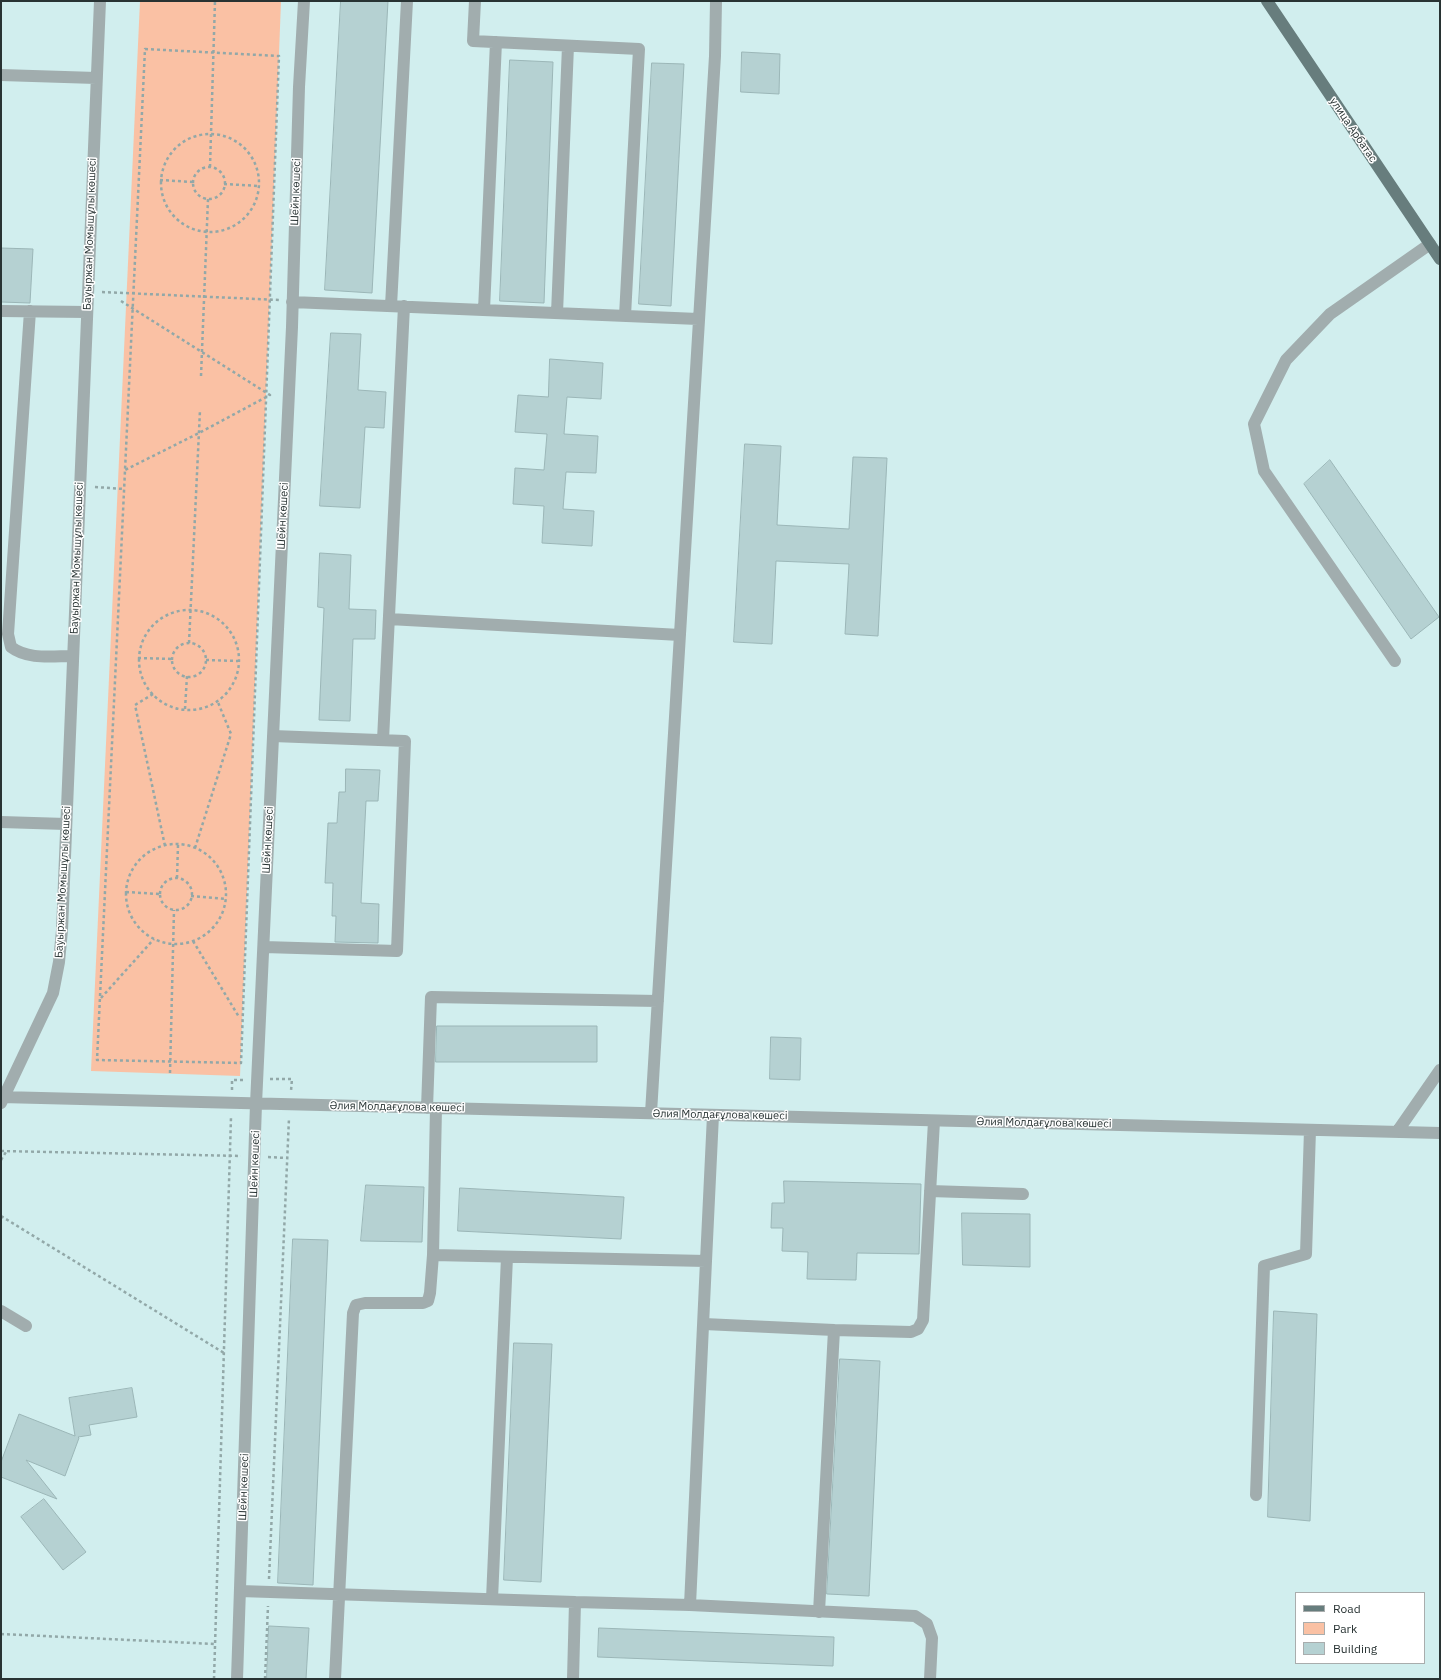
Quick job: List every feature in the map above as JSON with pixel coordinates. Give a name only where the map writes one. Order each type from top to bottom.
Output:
[{"type":"main road","name":"улица Арбатас","points":[[1267,1],[1440,259]]},
{"type":"street","name":"Бауыржан Момышұлы көшесі","points":[[2,1099],[52,993],[59,962],[62,930],[100,1]]},
{"type":"street","name":"Шейн көшесі","points":[[237,1679],[256,1104],[292,302],[299,87],[304,1]]},
{"type":"street","points":[[391,306],[407,1]]},
{"type":"street","points":[[475,1],[473,41],[639,49],[625,316]]},
{"type":"street","points":[[651,1113],[715,56],[716,1]]},
{"type":"street","points":[[484,310],[496,42]]},
{"type":"street","points":[[556,313],[568,46]]},
{"type":"street","points":[[1,75],[96,78]]},
{"type":"street","points":[[1395,661],[1264,471],[1254,424],[1286,360],[1330,314],[1430,244]]},
{"type":"street","points":[[292,302],[698,319]]},
{"type":"street","points":[[383,740],[404,306]]},
{"type":"street","points":[[1,311],[87,312]]},
{"type":"street","points":[[30,311],[8,634],[11,647],[19,653],[28,656],[73,656]]},
{"type":"street","points":[[389,619],[680,635]]},
{"type":"street","points":[[264,947],[397,951],[405,741],[273,736]]},
{"type":"street","points":[[1,822],[66,824]]},
{"type":"street","points":[[335,1679],[353,1313],[356,1305],[365,1303],[423,1303],[428,1301],[430,1293],[433,1255],[431,997],[658,1001]]},
{"type":"street","points":[[1397,1132],[1440,1070]]},
{"type":"street","name":"Әлия Молдағұлова көшесі","points":[[2,1099],[290,1104],[1440,1133]]},
{"type":"street","points":[[690,1605],[713,1115]]},
{"type":"street","points":[[704,1324],[911,1332],[918,1329],[923,1320],[934,1121]]},
{"type":"street","points":[[1256,1495],[1264,1266],[1306,1254],[1310,1130]]},
{"type":"street","points":[[930,1191],[1023,1194]]},
{"type":"street","points":[[433,1255],[706,1261]]},
{"type":"street","points":[[492,1599],[507,1257]]},
{"type":"street","points":[[1,1311],[26,1326]]},
{"type":"street","points":[[819,1612],[834,1330]]},
{"type":"street","points":[[240,1591],[690,1605],[915,1616],[927,1624],[932,1638],[930,1679]]},
{"type":"street","points":[[573,1679],[575,1602]]},
{"type":"path","points":[[210,167],[215,1]]},
{"type":"path","points":[[266,392],[279,56],[145,49],[97,1060],[241,1063],[266,398]]},
{"type":"path","points":[[203,134],[210,134],[220,135],[236,141],[249,153],[257,168],[259,186],[257,200],[249,214],[238,225],[223,232],[207,233],[192,230],[178,222],[168,210],[162,196],[160,180],[164,163],[174,149],[187,139],[203,134]]},
{"type":"path","points":[[210,167],[220,172],[223,176],[224,184],[222,192],[218,196],[208,199],[199,196],[195,192],[193,182],[200,170],[210,167]]},
{"type":"path","points":[[160,180],[193,182]]},
{"type":"path","points":[[224,184],[259,186]]},
{"type":"path","points":[[201,376],[208,199]]},
{"type":"path","points":[[88,291],[270,299],[292,302]]},
{"type":"path","points":[[121,302],[270,395],[125,470]]},
{"type":"path","points":[[189,643],[200,410]]},
{"type":"path","points":[[80,486],[124,489]]},
{"type":"path","points":[[179,610],[190,610],[211,615],[224,624],[234,638],[238,654],[238,671],[231,686],[217,700],[206,707],[190,710],[174,708],[160,701],[152,694],[141,674],[138,658],[142,641],[150,627],[163,616],[179,610]]},
{"type":"path","points":[[189,643],[197,645],[201,648],[206,660],[204,669],[195,676],[180,674],[176,670],[172,660],[176,649],[189,643]]},
{"type":"path","points":[[138,658],[172,660]]},
{"type":"path","points":[[206,660],[238,661]]},
{"type":"path","points":[[185,709],[187,676]]},
{"type":"path","points":[[152,694],[135,705],[165,846]]},
{"type":"path","points":[[195,848],[231,734],[217,700]]},
{"type":"path","points":[[177,878],[178,845]]},
{"type":"path","points":[[178,845],[188,846],[204,852],[216,864],[224,879],[226,898],[223,912],[215,926],[203,936],[193,941],[173,944],[154,939],[144,933],[133,920],[127,906],[126,892],[131,873],[140,859],[154,849],[178,845]]},
{"type":"path","points":[[177,878],[182,879],[189,886],[192,896],[187,906],[182,909],[174,910],[167,908],[163,904],[159,894],[163,884],[177,878]]},
{"type":"path","points":[[126,892],[159,894]]},
{"type":"path","points":[[192,896],[226,898]]},
{"type":"path","points":[[170,1073],[174,910]]},
{"type":"path","points":[[100,998],[154,939]]},
{"type":"path","points":[[193,941],[239,1017]]},
{"type":"path","points":[[214,1679],[232,1080],[292,1079],[287,1158],[265,1679]]},
{"type":"path","points":[[1,1151],[230,1157],[255,1156],[287,1158]]},
{"type":"path","points":[[1,1160],[6,1151]]},
{"type":"path","points":[[1,1216],[224,1353]]},
{"type":"path","points":[[1,1634],[216,1644]]},
{"type":"green space","points":[[140,1],[281,1],[240,1076],[91,1071]]},
{"type":"building","points":[[341,1],[388,1],[372,293],[325,290]]},
{"type":"building","points":[[742,52],[780,54],[779,94],[741,92]]},
{"type":"building","points":[[510,60],[553,62],[544,303],[500,301]]},
{"type":"building","points":[[652,63],[684,64],[671,306],[639,304]]},
{"type":"building","points":[[1,248],[33,249],[30,303],[1,302]]},
{"type":"building","points":[[331,333],[361,334],[358,390],[386,392],[384,428],[365,427],[360,508],[320,506]]},
{"type":"building","points":[[550,359],[603,363],[601,399],[567,397],[564,434],[598,436],[596,473],[566,472],[563,509],[594,511],[592,546],[542,543],[544,506],[513,504],[515,468],[544,470],[547,434],[515,432],[518,395],[548,397]]},
{"type":"building","points":[[745,444],[781,446],[777,525],[849,529],[853,457],[887,458],[878,636],[845,634],[849,564],[776,561],[772,644],[734,642]]},
{"type":"building","points":[[1330,460],[1439,617],[1411,639],[1304,484]]},
{"type":"building","points":[[320,553],[351,555],[349,609],[376,610],[375,639],[353,639],[350,721],[319,720],[324,608],[318,607]]},
{"type":"building","points":[[346,769],[380,770],[378,801],[366,801],[361,903],[379,904],[378,943],[335,942],[336,916],[332,916],[333,883],[325,883],[328,823],[337,823],[339,792],[345,792]]},
{"type":"building","points":[[437,1026],[597,1026],[597,1062],[436,1062]]},
{"type":"building","points":[[771,1037],[801,1038],[800,1080],[770,1079]]},
{"type":"building","points":[[784,1181],[921,1184],[919,1254],[857,1253],[856,1280],[807,1279],[808,1252],[782,1251],[783,1228],[771,1228],[772,1203],[784,1203]]},
{"type":"building","points":[[366,1185],[424,1187],[422,1242],[361,1241]]},
{"type":"building","points":[[460,1188],[624,1197],[621,1239],[458,1231]]},
{"type":"building","points":[[962,1213],[1030,1214],[1030,1267],[963,1265]]},
{"type":"building","points":[[293,1239],[328,1240],[313,1585],[278,1583]]},
{"type":"building","points":[[1274,1311],[1317,1314],[1310,1521],[1268,1517]]},
{"type":"building","points":[[514,1343],[552,1344],[541,1582],[504,1580]]},
{"type":"building","points":[[840,1359],[880,1361],[869,1596],[827,1594]]},
{"type":"building","points":[[132,1388],[137,1417],[89,1425],[91,1435],[78,1437],[79,1438],[65,1476],[26,1460],[57,1499],[1,1477],[1,1462],[19,1414],[75,1436],[69,1398]]},
{"type":"building","points":[[44,1499],[86,1552],[63,1570],[21,1517]]},
{"type":"building","points":[[269,1626],[309,1628],[306,1679],[267,1679]]},
{"type":"building","points":[[599,1628],[834,1637],[833,1666],[598,1657]]}]
